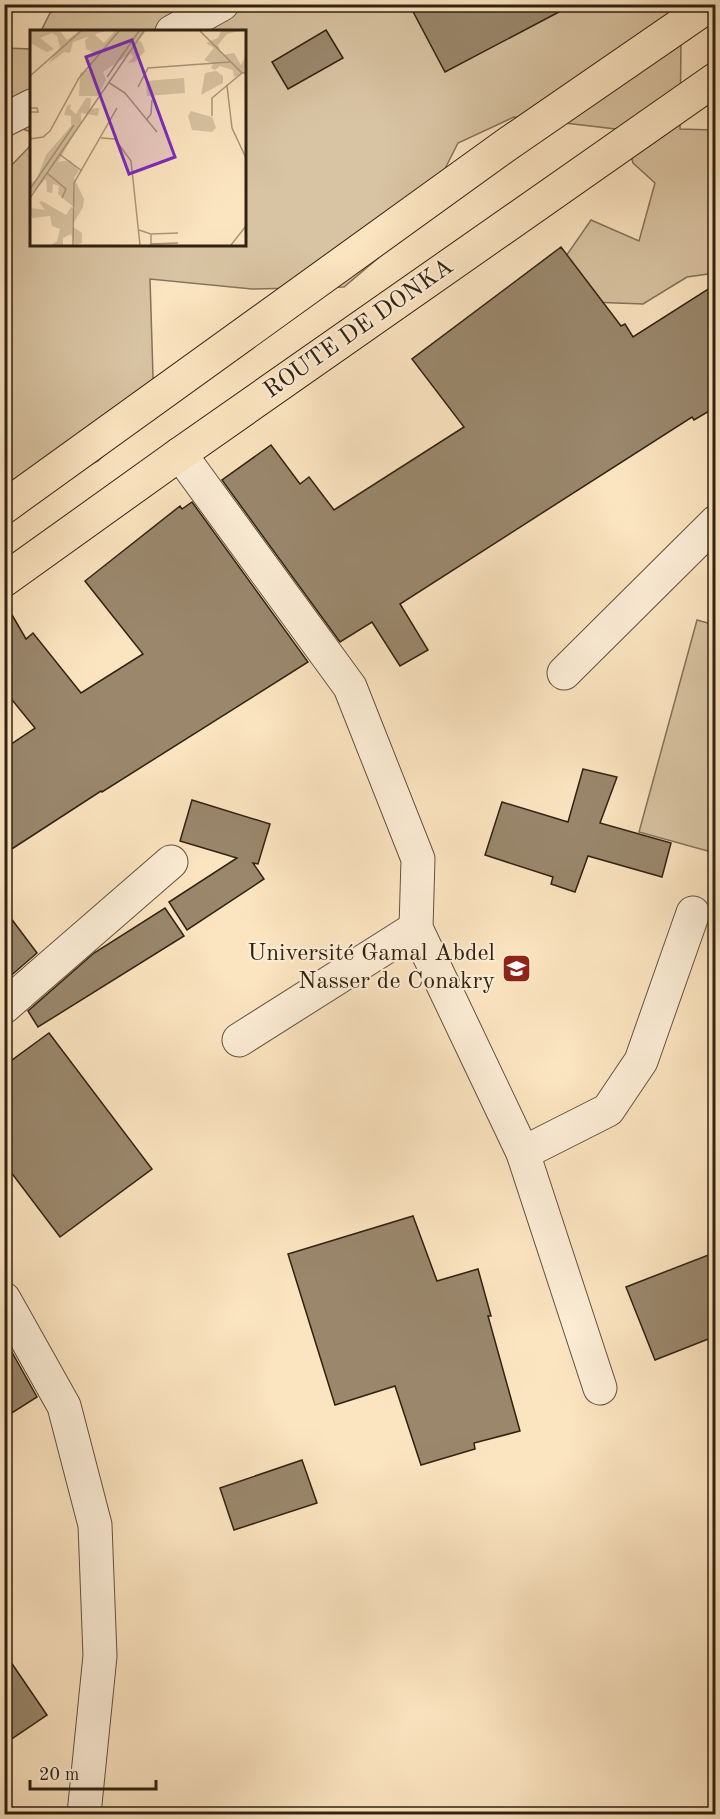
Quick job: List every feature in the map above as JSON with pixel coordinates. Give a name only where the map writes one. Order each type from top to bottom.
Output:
[{"type":"main road","points":[[4,507],[509,143],[711,4]]},
{"type":"main road","name":"ROUTE DE DONKA","points":[[4,580],[716,79]]},
{"type":"street","points":[[176,30],[222,4]]},
{"type":"street","points":[[4,120],[30,107]]},
{"type":"street","points":[[180,454],[350,687],[418,859],[416,928],[523,1153],[600,1388]]},
{"type":"street","points":[[564,673],[716,522]]},
{"type":"street","points":[[4,1007],[171,862]]},
{"type":"street","points":[[523,1153],[608,1110],[641,1061],[693,913]]},
{"type":"street","points":[[239,1040],[416,928]]},
{"type":"street","points":[[4,1299],[64,1406],[95,1525],[100,1656],[84,1815]]},
{"type":"shaded area","points":[[64,4],[715,5],[681,42],[680,129],[715,130],[715,273],[687,277],[643,304],[563,301],[546,285],[591,220],[639,241],[655,183],[633,163],[624,130],[514,117],[458,143],[416,226],[344,287],[252,289],[150,279],[154,408],[98,461],[5,510],[5,172],[30,146],[30,246],[246,246],[246,30],[42,30],[50,13]]},
{"type":"shaded area","points":[[4,48],[30,49],[30,132],[5,123]]},
{"type":"shaded area","points":[[697,620],[715,625],[715,853],[639,832]]},
{"type":"building","points":[[409,4],[574,4],[445,72]]},
{"type":"building","points":[[326,30],[343,58],[288,89],[272,62]]},
{"type":"building","points":[[561,247],[621,326],[625,324],[633,337],[716,284],[716,407],[694,420],[692,417],[400,604],[428,650],[400,666],[372,622],[340,642],[222,480],[271,445],[300,484],[309,477],[334,510],[464,427],[412,359]]},
{"type":"building","points":[[192,502],[308,662],[4,854],[4,749],[35,728],[4,690],[4,601],[26,639],[33,633],[81,693],[143,654],[85,581],[180,506],[182,509]]},
{"type":"building","points":[[583,769],[617,777],[600,823],[671,843],[662,877],[588,856],[575,892],[551,884],[553,877],[485,855],[502,802],[568,822]]},
{"type":"building","points":[[192,800],[270,824],[258,864],[253,863],[264,879],[187,930],[169,902],[237,858],[180,841]]},
{"type":"building","points":[[165,908],[184,936],[38,1027],[28,1011],[94,953]]},
{"type":"building","points":[[4,909],[37,953],[7,979],[4,975]]},
{"type":"building","points":[[49,1033],[152,1169],[60,1237],[4,1163],[4,1066]]},
{"type":"building","points":[[413,1216],[437,1281],[478,1269],[491,1316],[488,1316],[520,1431],[474,1443],[475,1449],[421,1465],[395,1386],[335,1405],[288,1254]]},
{"type":"building","points":[[716,1252],[716,1336],[655,1360],[626,1287]]},
{"type":"building","points":[[4,1338],[37,1397],[4,1418]]},
{"type":"building","points":[[302,1460],[317,1503],[234,1530],[220,1488]]},
{"type":"building","points":[[4,1652],[47,1715],[4,1744]]},
{"type":"place","name":"Université Gamal Abdel Nasser de Conakry","points":[[516,968]]}]
